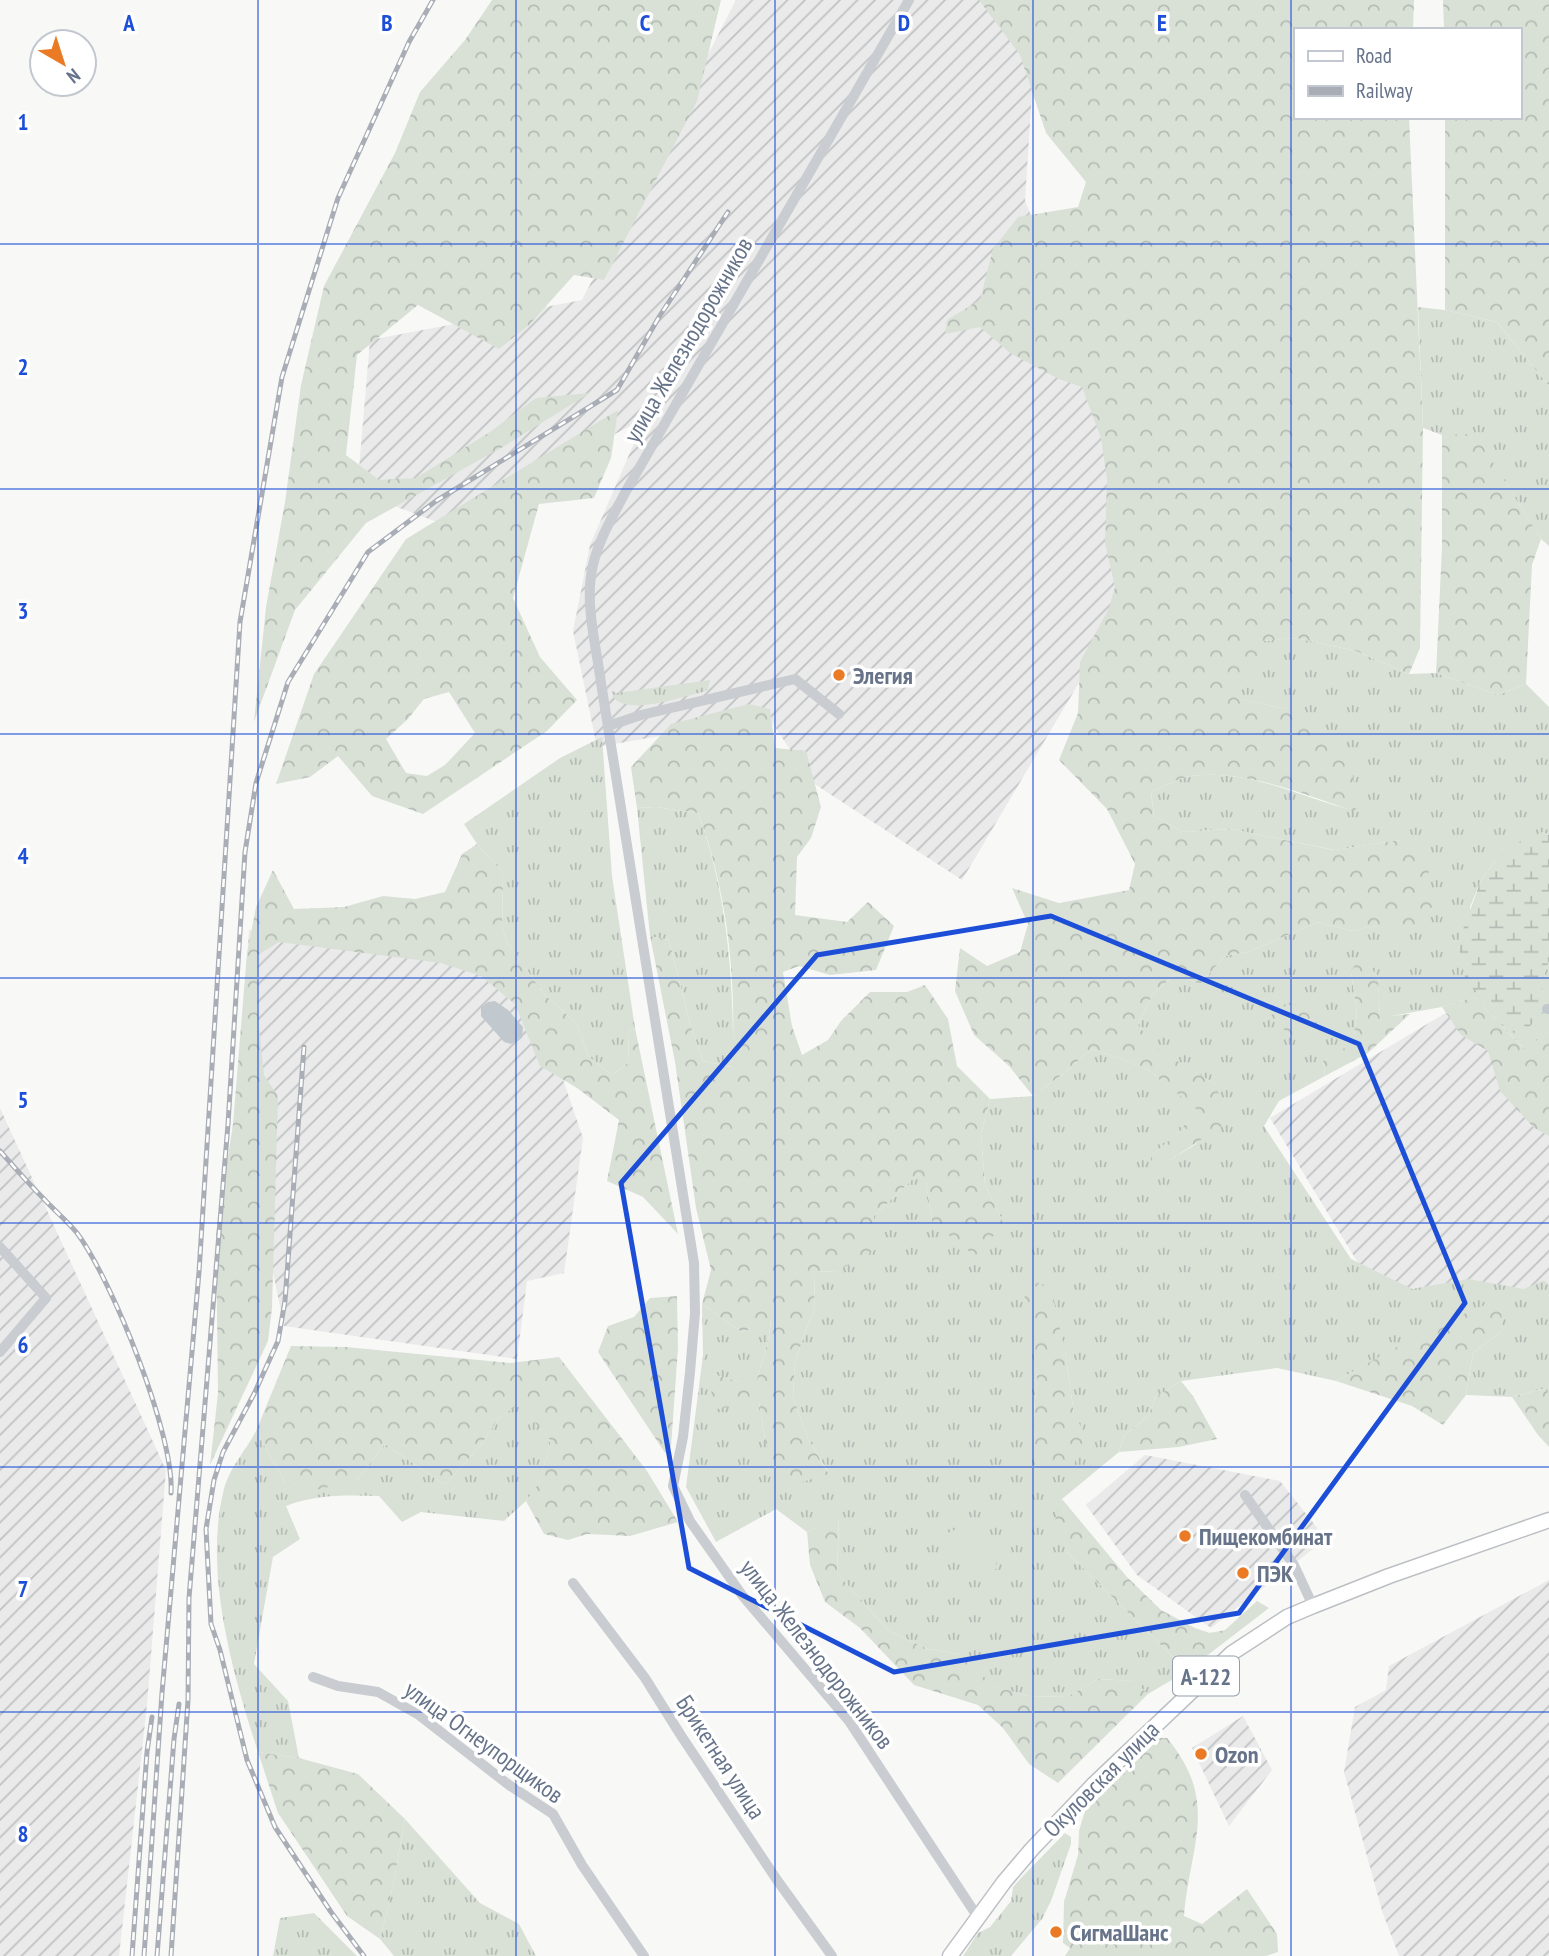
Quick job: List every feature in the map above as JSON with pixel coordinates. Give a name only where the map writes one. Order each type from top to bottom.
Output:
[{"type":"main road","name":"Окуловская улица","points":[[950,1956],[977,1916],[1032,1849],[1093,1785],[1205,1677],[1260,1633],[1287,1617],[1389,1576],[1549,1520]]},
{"type":"street","name":"улица Железнодорожников","points":[[909,0],[626,491],[598,546],[590,577],[592,619],[608,726],[694,1263],[695,1312],[690,1372],[683,1437],[673,1486],[690,1521],[742,1595],[849,1721],[977,1916]]},
{"type":"street","points":[[608,726],[641,715],[795,679],[839,714]]},
{"type":"street","points":[[0,1247],[46,1298],[0,1352]]},
{"type":"street","points":[[1245,1495],[1294,1565],[1313,1606]]},
{"type":"street","name":"Брикетная улица","points":[[573,1583],[645,1678],[777,1880],[832,1956]]},
{"type":"street","name":"улица Огнеупорщиков","points":[[313,1677],[338,1686],[378,1692],[419,1716],[509,1785],[554,1814],[582,1866],[644,1956]]},
{"type":"highlighted area","points":[[1051,916],[1359,1044],[1465,1303],[1239,1613],[894,1672],[689,1568],[621,1183],[817,955]]},
{"type":"shaded area","points":[[736,0],[1043,0],[1037,14],[1025,201],[1165,538],[962,880],[813,783],[768,717],[597,747],[573,631],[590,545],[645,418],[445,525],[357,492],[370,340],[582,300]]},
{"type":"shaded area","points":[[249,930],[522,960],[583,1138],[564,1273],[527,1281],[517,1359],[284,1326],[237,1098]]},
{"type":"shaded area","points":[[1534,960],[1549,984],[1549,1284],[1515,1306],[1406,1342],[1270,1118]]},
{"type":"shaded area","points":[[495,1001],[508,1010],[523,1027],[522,1038],[511,1044],[504,1042],[481,1016],[481,1007]]},
{"type":"shaded area","points":[[0,1108],[166,1470],[147,1705],[119,1956],[0,1956]]},
{"type":"shaded area","points":[[1145,1455],[1280,1481],[1326,1539],[1211,1628],[1137,1575],[1086,1505]]},
{"type":"shaded area","points":[[1549,1580],[1549,1956],[1399,1956],[1382,1911],[1344,1772],[1355,1707],[1386,1690],[1389,1666]]},
{"type":"shaded area","points":[[1243,1716],[1272,1770],[1229,1826],[1192,1748]]},
{"type":"green space","points":[[492,0],[721,0],[697,101],[604,280],[574,275],[529,325],[499,349],[418,305],[357,355],[346,455],[379,480],[416,478],[490,432],[536,398],[590,393],[501,448],[366,523],[295,610],[254,722],[266,607],[285,502],[301,385],[324,286],[395,153],[420,92],[465,40]]},
{"type":"green space","points":[[979,0],[1414,0],[1413,28],[1294,28],[1294,119],[1409,119],[1423,428],[1420,648],[1409,674],[1356,651],[1296,638],[1264,641],[1236,698],[1286,709],[1327,736],[1352,767],[1356,812],[1296,791],[1232,776],[1191,776],[1151,792],[1154,816],[1183,832],[1230,829],[1334,850],[1400,840],[1428,866],[1432,907],[1417,932],[1371,926],[1353,931],[1318,922],[1248,952],[1225,956],[1200,984],[1175,974],[1152,995],[1138,1025],[1157,1049],[1215,1084],[1229,1121],[1151,1173],[1151,1156],[1201,1113],[1150,1071],[1091,1049],[1033,1096],[1009,1066],[974,1035],[955,991],[960,948],[987,966],[1020,952],[1028,924],[1012,888],[1059,903],[1129,890],[1135,864],[1107,809],[1059,760],[1078,713],[1080,662],[1109,608],[1115,587],[1105,543],[1107,480],[1101,438],[1082,387],[1059,379],[1010,353],[980,327],[945,334],[947,320],[980,300],[993,249],[1018,217],[1078,207],[1086,182],[1046,133],[1020,55]]},
{"type":"green space","points":[[1443,0],[1549,0],[1549,386],[1497,322],[1445,310],[1445,119],[1521,119],[1521,28],[1444,28]]},
{"type":"green space","points":[[1418,307],[1497,322],[1549,386],[1549,546],[1541,539],[1475,435],[1442,435],[1423,428]]},
{"type":"green space","points":[[618,410],[611,458],[594,498],[539,504],[513,598],[540,657],[577,700],[547,731],[423,814],[372,796],[338,756],[310,777],[276,784],[314,674],[406,539]],"holes":[[[449,692],[475,733],[445,765],[427,776],[406,773],[386,739],[408,719],[424,699]]]},
{"type":"green space","points":[[1475,434],[1541,539],[1532,565],[1526,684],[1498,695],[1436,673],[1442,547],[1442,435]]},
{"type":"green space","points":[[1296,638],[1356,651],[1409,674],[1436,673],[1498,695],[1526,684],[1549,707],[1549,835],[1543,832],[1495,861],[1481,880],[1470,907],[1478,992],[1490,998],[1500,1023],[1474,997],[1442,1007],[1380,1018],[1378,977],[1360,955],[1351,972],[1357,1012],[1353,1044],[1323,1061],[1325,1076],[1279,1101],[1264,1126],[1351,1259],[1412,1289],[1468,1279],[1524,1289],[1544,1280],[1549,1285],[1549,1392],[1542,1389],[1512,1397],[1466,1395],[1473,1353],[1502,1331],[1500,1299],[1336,1381],[1277,1368],[1181,1381],[1156,1397],[1148,1416],[1124,1436],[1119,1452],[1062,1499],[1056,1521],[1069,1554],[1187,1671],[1148,1694],[1133,1681],[1098,1679],[1067,1697],[1028,1696],[993,1686],[959,1654],[928,1649],[889,1631],[837,1573],[839,1516],[807,1532],[776,1509],[716,1542],[686,1487],[703,1355],[702,1304],[742,1332],[771,1320],[768,1342],[756,1382],[740,1382],[712,1374],[759,1402],[765,1440],[829,1473],[808,1439],[793,1397],[795,1361],[814,1309],[815,1272],[837,1271],[874,1216],[918,1174],[926,1181],[932,1222],[1004,1224],[985,1185],[981,1134],[990,1099],[1033,1096],[1091,1049],[1150,1071],[1202,1113],[1151,1156],[1151,1172],[1196,1144],[1215,1084],[1156,1049],[1138,1025],[1152,995],[1175,974],[1200,984],[1225,956],[1248,952],[1318,922],[1353,931],[1371,926],[1417,931],[1432,907],[1400,840],[1335,850],[1230,829],[1183,832],[1154,816],[1151,792],[1186,777],[1213,775],[1254,780],[1356,811],[1286,709],[1235,698],[1263,641]],"holes":[[[1032,1340],[1065,1351],[1074,1414],[1032,1432],[1037,1379]]]},
{"type":"green space","points":[[710,680],[708,689],[703,692],[655,704],[631,705],[621,702],[613,697],[612,691],[617,693]]},
{"type":"green space","points":[[749,704],[770,709],[775,748],[806,751],[821,807],[811,838],[797,857],[795,915],[847,922],[868,902],[894,926],[876,970],[830,975],[799,966],[783,972],[792,1026],[802,1055],[828,1040],[841,1021],[870,992],[907,992],[925,985],[948,1019],[957,1066],[990,1099],[981,1134],[985,1185],[1004,1224],[975,1256],[932,1222],[926,1182],[918,1174],[874,1216],[875,1250],[837,1271],[815,1272],[814,1309],[795,1361],[793,1397],[808,1439],[829,1474],[785,1487],[765,1440],[759,1402],[711,1410],[712,1374],[740,1382],[756,1382],[768,1342],[771,1321],[742,1332],[702,1304],[711,1270],[696,1208],[675,1062],[650,936],[669,940],[690,1024],[703,1061],[732,1067],[731,971],[717,874],[698,813],[655,807],[637,808],[631,767],[671,724]]},
{"type":"green space","points":[[602,737],[612,876],[635,1028],[628,1032],[629,1062],[612,1075],[588,1056],[577,1024],[544,994],[507,942],[502,928],[503,873],[477,844],[464,824],[560,758]]},
{"type":"green space","points":[[655,807],[698,813],[708,844],[723,907],[727,938],[733,1067],[703,1061],[690,1024],[669,940],[650,936],[637,808]]},
{"type":"green space","points":[[1543,832],[1549,835],[1549,961],[1541,984],[1547,1009],[1517,1035],[1500,1024],[1490,998],[1466,982],[1458,943],[1481,880],[1495,861],[1522,840]]},
{"type":"green space","points":[[477,844],[503,873],[502,928],[507,942],[544,994],[577,1024],[588,1056],[612,1075],[629,1062],[628,1032],[635,1028],[678,1234],[643,1197],[607,1181],[619,1120],[577,1088],[540,1066],[515,1004],[481,976],[441,963],[279,942],[258,955],[257,1006],[264,1075],[278,1096],[272,1308],[268,1341],[210,1465],[218,1393],[216,1234],[233,1124],[247,953],[256,907],[273,870],[294,909],[344,907],[383,896],[415,899],[445,892],[462,854]]},
{"type":"green space","points":[[1360,954],[1378,977],[1380,1017],[1410,1014],[1368,1053],[1325,1076],[1323,1061],[1353,1043],[1357,1012],[1351,972]]},
{"type":"green space","points":[[1549,961],[1549,1032],[1525,1049],[1500,1024],[1541,984]]},
{"type":"green space","points":[[1474,997],[1524,1049],[1549,1032],[1549,1136],[1534,1128],[1500,1091],[1488,1051],[1461,1035],[1442,1007]]},
{"type":"green space","points":[[1312,1003],[1316,1027],[1299,1044],[1270,1016],[1287,1005]]},
{"type":"green space","points":[[1022,1280],[1051,1288],[1065,1351],[1074,1414],[1086,1436],[1071,1471],[1036,1466],[1032,1432],[1037,1379]]},
{"type":"green space","points":[[677,1296],[678,1348],[671,1447],[665,1453],[598,1352],[608,1326],[634,1317],[650,1298]]},
{"type":"green space","points":[[1501,1298],[1502,1331],[1473,1353],[1466,1395],[1443,1425],[1412,1406],[1336,1381],[1429,1329]]},
{"type":"green space","points":[[291,1346],[346,1347],[510,1363],[559,1357],[647,1471],[678,1522],[630,1536],[587,1534],[568,1540],[544,1534],[526,1501],[539,1483],[551,1441],[519,1404],[499,1418],[480,1446],[445,1485],[385,1444],[356,1481],[315,1490],[286,1484],[256,1431]]},
{"type":"green space","points":[[1181,1381],[1193,1396],[1217,1439],[1179,1447],[1119,1452],[1124,1436],[1148,1416],[1156,1397]]},
{"type":"green space","points":[[1542,1389],[1549,1392],[1549,1447],[1512,1397]]},
{"type":"green space","points":[[519,1403],[551,1441],[539,1484],[526,1501],[504,1521],[421,1512],[402,1522],[379,1496],[320,1497],[286,1506],[300,1539],[273,1557],[254,1664],[288,1701],[299,1758],[258,1752],[231,1658],[219,1590],[217,1557],[218,1524],[225,1484],[256,1431],[286,1484],[356,1481],[385,1444],[445,1485],[480,1446],[499,1418]]},
{"type":"green space","points":[[1062,1499],[1127,1577],[1161,1610],[1195,1628],[1210,1633],[1225,1630],[1257,1601],[1269,1608],[1187,1671],[1069,1554],[1055,1521]]},
{"type":"green space","points":[[839,1515],[837,1573],[889,1631],[928,1649],[959,1654],[994,1686],[1028,1696],[1067,1697],[1098,1679],[1134,1681],[1148,1694],[1058,1783],[1029,1764],[1003,1728],[978,1705],[914,1685],[860,1628],[825,1602],[810,1565],[807,1532]]},
{"type":"green space","points":[[975,1520],[998,1568],[971,1581],[948,1533]]},
{"type":"green space","points":[[1160,1738],[1167,1738],[1183,1761],[1193,1783],[1197,1803],[1198,1824],[1184,1916],[1202,1924],[1247,1889],[1277,1934],[1278,1952],[1266,1956],[1065,1956],[1070,1948],[1063,1943],[1064,1902],[1078,1855],[1079,1831],[1085,1811]]},
{"type":"green space","points":[[258,1752],[299,1758],[358,1774],[405,1819],[380,1939],[347,1916],[278,1813]]},
{"type":"green space","points":[[405,1819],[480,1903],[519,1924],[536,1956],[394,1956],[380,1939]]},
{"type":"green space","points":[[1065,1833],[1071,1837],[1071,1844],[1042,1919],[1011,1956],[963,1956],[978,1933],[990,1927],[1011,1901],[1013,1887]]},
{"type":"green space","points":[[314,1913],[357,1956],[273,1956],[280,1918]]},
{"type":"railway","points":[[144,1956],[162,1693],[199,1272],[240,622],[282,377],[338,198],[409,42],[433,0]]},
{"type":"railway","points":[[171,1956],[188,1700],[189,1598],[228,1124],[245,852],[256,783],[288,682],[368,552],[436,501],[617,390],[659,317],[728,212]]},
{"type":"railway","points":[[304,1047],[285,1301],[278,1341],[223,1452],[214,1480],[206,1529],[211,1624],[247,1760],[275,1827],[331,1912],[364,1956]]},
{"type":"railway","points":[[0,1151],[77,1233],[107,1285],[139,1359],[152,1398],[170,1467],[171,1493]]},
{"type":"railway","points":[[157,1956],[179,1704]]},
{"type":"railway","points":[[132,1956],[152,1717]]},
{"type":"place","name":"Элегия","points":[[839,675]]},
{"type":"place","name":"Пищекомбинат","points":[[1185,1536]]},
{"type":"place","name":"ПЭК","points":[[1243,1573]]},
{"type":"place","name":"Ozon","points":[[1201,1754]]},
{"type":"place","name":"СигмаШанс","points":[[1056,1932]]}]
